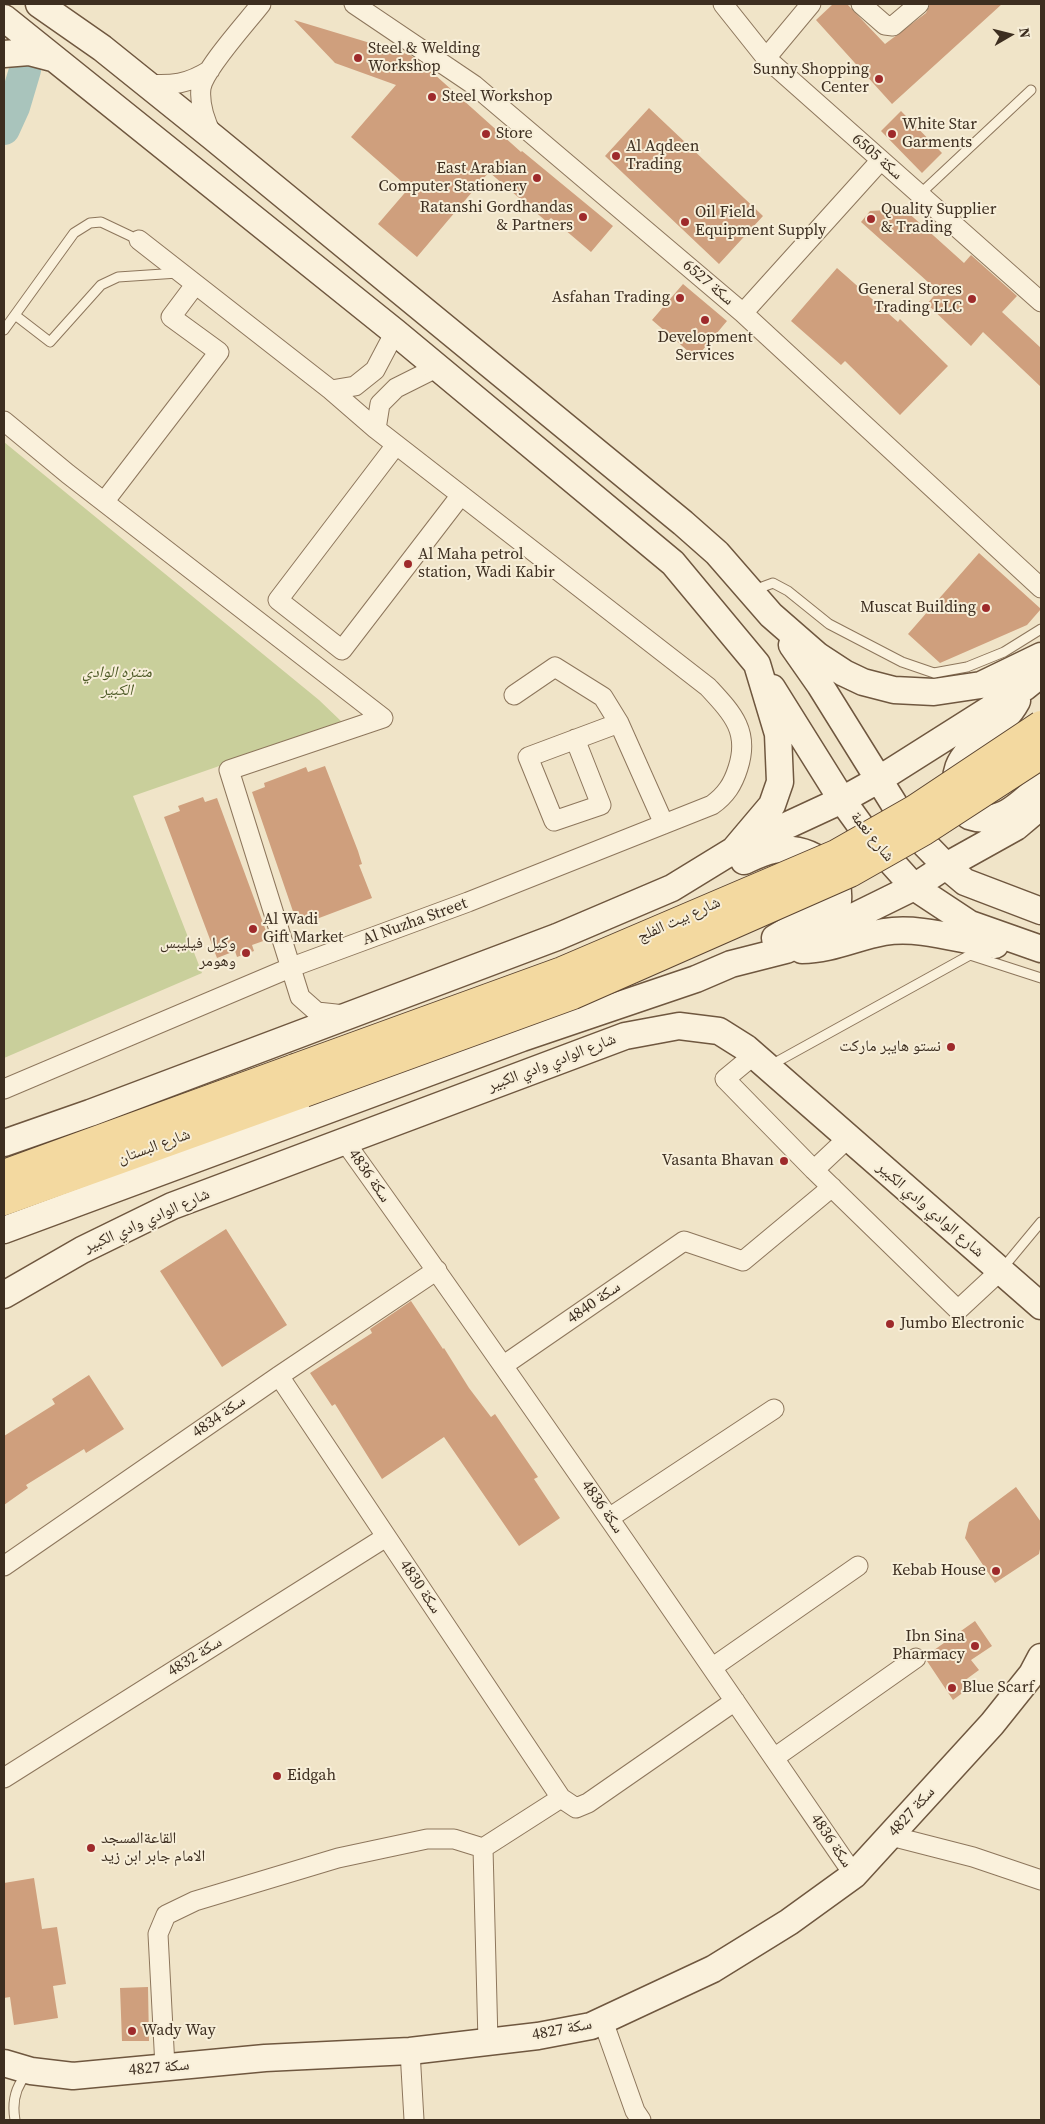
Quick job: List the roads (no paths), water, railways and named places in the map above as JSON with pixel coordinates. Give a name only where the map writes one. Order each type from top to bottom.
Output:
[{"type":"main road","name":"شارع بيت الفلج","points":[[295,1068],[562,971],[836,854],[914,809],[1041,725]]},
{"type":"main road","name":"شارع بيت الفلج","points":[[304,1093],[573,995],[850,873],[924,831],[1041,754]]},
{"type":"main road","name":"شارع البستان","points":[[4,1174],[295,1068]]},
{"type":"main road","name":"شارع البستان","points":[[4,1201],[304,1093]]},
{"type":"street","points":[[38,4],[72,27],[214,138],[683,523],[717,553],[770,615],[820,685],[908,828],[965,882],[1041,912]]},
{"type":"street","points":[[58,4],[72,27]]},
{"type":"street","points":[[214,138],[205,121],[201,86],[210,70],[262,4]]},
{"type":"street","name":"سكة 6527","points":[[354,4],[474,85],[743,313],[1041,588]]},
{"type":"street","name":"سكة 6505","points":[[724,4],[766,58],[1039,296]]},
{"type":"street","points":[[766,58],[811,4]]},
{"type":"street","points":[[862,4],[885,25],[893,26],[919,4]]},
{"type":"street","name":"شارع نعمة","points":[[4,18],[438,367],[673,564],[757,664],[842,800],[868,836],[914,887],[970,924],[1041,950]]},
{"type":"street","points":[[4,54],[29,52],[57,60]]},
{"type":"street","points":[[146,84],[180,84],[194,80],[210,70]]},
{"type":"street","points":[[743,313],[881,160]]},
{"type":"street","points":[[138,240],[331,390],[376,429],[461,495],[342,650],[278,600],[396,445]]},
{"type":"street","points":[[104,502],[219,352],[171,317],[195,285]]},
{"type":"street","points":[[331,390],[355,386],[375,370],[395,332]]},
{"type":"street","points":[[376,429],[380,404],[396,388],[438,367]]},
{"type":"street","points":[[4,421],[104,502],[383,718],[229,770],[300,997],[317,1012],[353,1015]]},
{"type":"street","name":"Al Nuzha Street","points":[[4,1090],[292,967],[468,902],[712,805],[724,796],[735,780],[744,752],[742,736],[730,711],[708,687],[461,495]]},
{"type":"street","points":[[770,615],[818,656],[844,673],[864,682],[894,690],[934,692],[981,686],[1041,656]]},
{"type":"street","points":[[734,850],[772,804],[780,782],[778,734],[757,664]]},
{"type":"street","points":[[514,695],[555,667],[603,697],[619,723],[664,824]]},
{"type":"street","points":[[672,888],[734,850],[842,800],[878,780],[1033,680]]},
{"type":"street","points":[[1033,680],[1012,712],[960,759],[956,785],[962,805],[969,816],[992,820],[1018,806],[1041,785]]},
{"type":"street","points":[[575,740],[601,805],[554,821],[528,758],[619,723]]},
{"type":"street","points":[[731,964],[786,950],[914,887],[946,866],[1016,827],[1041,806]]},
{"type":"street","points":[[4,1143],[557,938],[672,888],[772,850],[792,849],[815,856],[829,868],[839,889],[838,901],[731,964],[696,979],[513,1041],[4,1230]]},
{"type":"street","points":[[786,950],[822,950],[885,932],[926,933],[1041,950]]},
{"type":"street","name":"شارع الوادي وادي الكبير","points":[[4,1295],[82,1250],[172,1206],[625,1036],[679,1026],[719,1031],[761,1061],[1041,1306]]},
{"type":"street","points":[[761,1061],[724,1079],[814,1170],[958,1310],[1000,1271]]},
{"type":"street","points":[[814,1170],[848,1138]]},
{"type":"street","name":"سكة 4836","points":[[345,1142],[504,1365],[854,1875]]},
{"type":"street","name":"سكة 4840","points":[[504,1365],[684,1241],[743,1261],[832,1187]]},
{"type":"street","name":"سكة 4834","points":[[4,1566],[436,1270]]},
{"type":"street","name":"سكة 4830","points":[[279,1376],[560,1798]]},
{"type":"street","points":[[609,1518],[774,1409]]},
{"type":"street","name":"سكة 4832","points":[[4,1778],[386,1537]]},
{"type":"street","points":[[713,1667],[858,1566]]},
{"type":"street","name":"سكة 4827","points":[[4,2062],[31,2070],[73,2076],[266,2058],[410,2050],[538,2036],[591,2026],[713,1969],[789,1922],[854,1875],[992,1724],[1032,1674],[1041,1657]]},
{"type":"street","points":[[774,1758],[916,1658]]},
{"type":"street","points":[[165,2067],[158,1934],[166,1915],[195,1901],[338,1858],[427,1839],[454,1840],[483,1848],[560,1798],[576,1808],[588,1803],[735,1701]]},
{"type":"street","points":[[891,1836],[973,1857],[1041,1880]]},
{"type":"street","points":[[483,1848],[488,2042]]},
{"type":"street","points":[[603,2021],[635,2111],[641,2120]]},
{"type":"street","points":[[410,2050],[414,2120]]},
{"type":"lane","points":[[920,194],[1031,90]]},
{"type":"lane","points":[[4,330],[74,233],[90,223],[101,222],[138,240]]},
{"type":"lane","points":[[15,315],[50,342],[101,285],[118,276],[180,273]]},
{"type":"lane","points":[[752,592],[773,583],[788,591],[829,624],[902,662],[934,673],[967,667],[1004,652],[1041,629]]},
{"type":"lane","points":[[761,1061],[805,1047],[970,955],[1041,978]]},
{"type":"lane","points":[[1000,1271],[1041,1222]]},
{"type":"lane","points":[[15,2120],[13,2109],[18,2084],[31,2070]]},
{"type":"waterway","points":[[4,129],[14,107],[25,70]]},
{"type":"place","name":"Steel & Welding Workshop","points":[[358,58]]},
{"type":"place","name":"Sunny Shopping Center","points":[[879,79]]},
{"type":"place","name":"Steel Workshop","points":[[432,97]]},
{"type":"place","name":"Store","points":[[486,134]]},
{"type":"place","name":"White Star Garments","points":[[892,134]]},
{"type":"place","name":"Al Aqdeen Trading","points":[[616,156]]},
{"type":"place","name":"East Arabian Computer Stationery","points":[[537,178]]},
{"type":"place","name":"Ratanshi Gordhandas & Partners","points":[[583,217]]},
{"type":"place","name":"Quality Supplier & Trading","points":[[871,219]]},
{"type":"place","name":"Oil Field Equipment Supply","points":[[685,222]]},
{"type":"place","name":"Asfahan Trading","points":[[680,298]]},
{"type":"place","name":"General Stores Trading LLC","points":[[972,299]]},
{"type":"place","name":"Development Services","points":[[705,320]]},
{"type":"place","name":"Al Maha petrol station, Wadi Kabir","points":[[408,564]]},
{"type":"place","name":"Muscat Building","points":[[986,608]]},
{"type":"place","name":"Al Wadi Gift Market","points":[[253,929]]},
{"type":"place","name":"وكيل فيليبس وهومر","points":[[246,953]]},
{"type":"place","name":"نستو هايبر ماركت","points":[[951,1047]]},
{"type":"place","name":"Vasanta Bhavan","points":[[784,1161]]},
{"type":"place","name":"Jumbo Electronic","points":[[890,1324]]},
{"type":"place","name":"Kebab House","points":[[996,1571]]},
{"type":"place","name":"Ibn Sina Pharmacy","points":[[975,1646]]},
{"type":"place","name":"Blue Scarf","points":[[952,1688]]},
{"type":"place","name":"Eidgah","points":[[277,1776]]},
{"type":"place","name":"القاعةالمسجد الامام جابر ابن زيد","points":[[91,1848]]},
{"type":"place","name":"Wady Way","points":[[132,2031]]},
{"type":"park label","name":"متنزه الوادي الكبير","points":[[117,682]]}]
